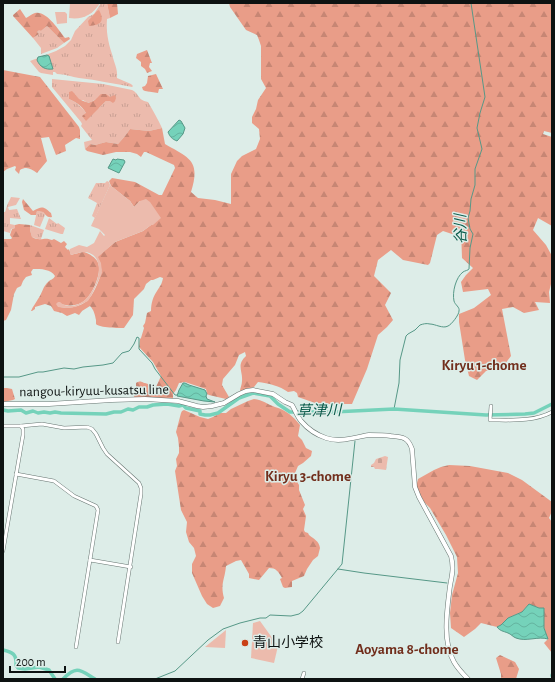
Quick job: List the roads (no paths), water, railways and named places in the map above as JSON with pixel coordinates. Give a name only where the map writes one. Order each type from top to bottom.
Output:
[{"type":"main road","name":"nangou-kiryuu-kusatsu line","points":[[3,404],[49,404],[145,399],[178,401],[203,407],[224,403],[239,394],[253,390],[273,394],[292,405],[301,422],[311,430],[326,438],[341,440],[374,435],[398,436],[405,438],[411,444],[412,449],[414,486],[453,562],[446,638],[448,649],[454,663],[468,679]]},
{"type":"street","points":[[491,407],[490,420],[521,420],[542,416],[552,412]]},
{"type":"street","points":[[3,426],[42,424],[64,428],[90,428],[96,434],[107,454],[139,483],[142,494],[118,642]]},
{"type":"street","points":[[3,551],[23,435],[23,429],[21,426]]},
{"type":"street","points":[[16,474],[51,480],[74,496],[96,506],[99,512],[76,647]]},
{"type":"street","points":[[90,560],[131,567]]},
{"type":"street","points":[[302,679],[304,674]]},
{"type":"water","points":[[49,56],[53,69],[43,68],[37,60],[38,57]]},
{"type":"water","points":[[179,120],[185,128],[183,134],[177,141],[171,138],[168,132]]},
{"type":"water","points":[[113,159],[124,160],[125,162],[119,173],[108,168]]},
{"type":"water","points":[[183,383],[205,390],[207,399],[215,402],[177,396]]},
{"type":"water","points":[[529,604],[539,608],[544,608],[544,628],[548,639],[515,638],[497,627],[508,618],[522,612]]},
{"type":"waterway","name":"谷川","points":[[394,409],[399,383],[400,360],[406,336],[422,324],[446,327],[453,322],[459,313],[458,307],[454,301],[455,285],[458,277],[469,269],[470,248],[473,234],[470,229],[468,218],[475,185],[475,169],[482,149],[477,128],[485,97],[471,3]]},
{"type":"waterway","points":[[3,377],[19,377],[64,368],[74,369],[113,363],[122,353],[130,350],[137,337],[139,338],[139,349],[152,363],[175,395],[177,395]]},
{"type":"waterway","name":"草津川","points":[[3,410],[21,410],[26,413],[33,411],[38,413],[55,412],[106,414],[121,412],[128,409],[133,410],[139,407],[167,404],[179,406],[183,405],[186,408],[200,411],[200,414],[210,415],[218,413],[239,398],[253,393],[270,396],[278,404],[290,412],[333,412],[394,409],[486,415],[525,414],[534,413],[552,404]]},
{"type":"waterway","points":[[155,679],[175,671],[208,640],[223,629],[240,623],[266,618],[270,615],[291,616],[299,614],[303,611],[342,564],[355,441]]},
{"type":"waterway","points":[[338,569],[447,583]]},
{"type":"waterway","points":[[3,650],[15,656],[16,665],[18,668],[25,669],[39,667],[49,670],[55,679]]},
{"type":"waterway","points":[[63,679],[75,670],[82,671],[95,679]]},
{"type":"place","name":"青山小学校","points":[[245,643]]},
{"type":"district","name":"Kiryu 1-chome","points":[[484,365]]},
{"type":"district","name":"Kiryu 3-chome","points":[[308,476]]},
{"type":"district","name":"Aoyama 8-chome","points":[[407,649]]}]
